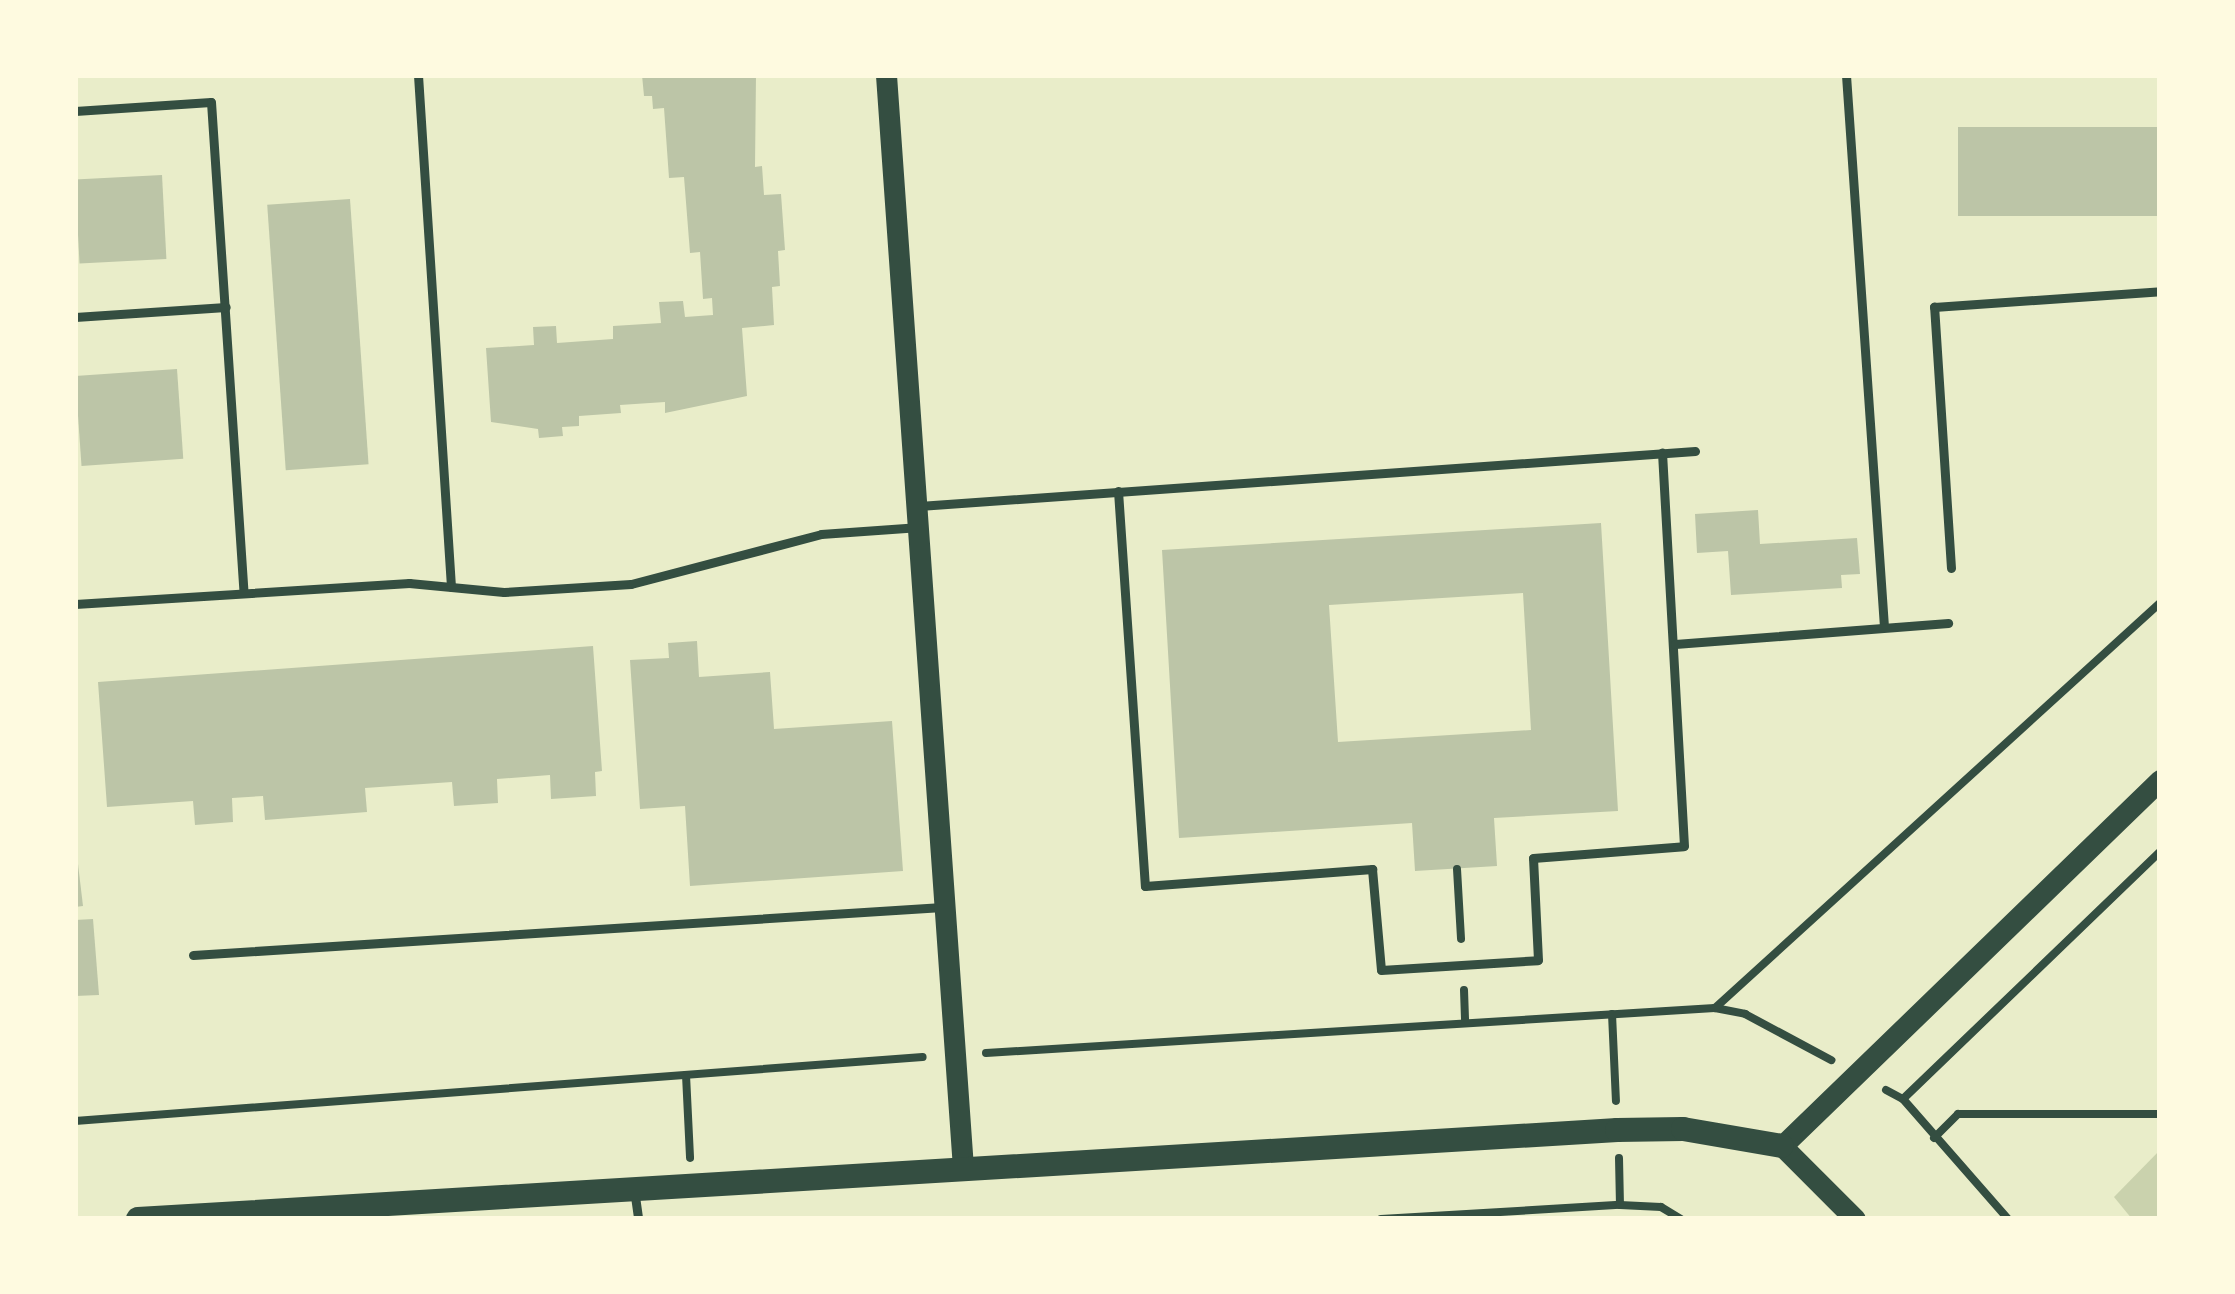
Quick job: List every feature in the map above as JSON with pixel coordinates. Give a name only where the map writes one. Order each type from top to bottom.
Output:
[{"type":"main road","points":[[138,1219],[1617,1130],[1683,1129],[1782,1146]]},
{"type":"street","points":[[886,75],[963,1167]]},
{"type":"street","points":[[1855,1219],[1782,1146],[1853,1073],[2157,788]]},
{"type":"lane","points":[[418,75],[451,587]]},
{"type":"lane","points":[[1846,75],[1884,627]]},
{"type":"lane","points":[[75,111],[211,102],[244,592]]},
{"type":"lane","points":[[1951,568],[1934,307],[2160,291]]},
{"type":"lane","points":[[75,317],[226,307]]},
{"type":"lane","points":[[75,604],[244,592],[631,584],[821,534],[920,516],[1118,491],[1695,451]]},
{"type":"lane","points":[[1118,491],[1145,886],[1372,869],[1381,970],[1538,960],[1533,858],[1684,846],[1662,453]]},
{"type":"lane","points":[[1676,644],[1948,623]]},
{"type":"lane","points":[[193,955],[945,907]]},
{"type":"lane","points":[[634,1188],[638,1219]]},
{"type":"path","points":[[1715,1008],[2160,602]]},
{"type":"path","points":[[1903,1100],[2159,855]]},
{"type":"path","points":[[75,1120],[955,1054],[1715,1008],[1745,1014],[1903,1100],[2008,1219]]},
{"type":"path","points":[[686,1075],[692,1184]]},
{"type":"path","points":[[1934,1138],[1958,1114],[2160,1114]]},
{"type":"path","points":[[1381,1219],[1620,1204],[1661,1208],[1681,1219]]},
{"type":"green space","points":[[2160,1150],[2160,1219],[2132,1219],[2114,1197]]},
{"type":"building","points":[[642,75],[756,75],[755,167],[762,166],[764,195],[781,194],[785,250],[778,251],[780,286],[772,287],[774,325],[742,328],[747,396],[665,413],[665,402],[620,405],[621,413],[579,416],[579,426],[562,427],[563,436],[539,438],[538,429],[491,422],[486,348],[534,345],[533,327],[556,326],[557,343],[613,339],[613,326],[661,323],[659,302],[683,301],[685,317],[713,315],[712,298],[703,299],[700,252],[690,253],[684,177],[669,178],[664,108],[653,109],[652,96],[644,96]]},
{"type":"building","points":[[1958,127],[2160,127],[2160,216],[1958,216]]},
{"type":"building","points":[[162,175],[166,259],[80,263],[75,180]]},
{"type":"building","points":[[350,199],[369,464],[286,470],[267,205]]},
{"type":"building","points":[[177,369],[183,459],[82,466],[75,376]]},
{"type":"building","points":[[1758,510],[1760,544],[1857,538],[1860,574],[1841,575],[1842,588],[1731,595],[1728,551],[1697,553],[1695,514]]},
{"type":"building","points":[[1601,523],[1618,811],[1494,818],[1497,866],[1415,871],[1412,823],[1179,838],[1162,550]],"holes":[[[1523,593],[1531,730],[1338,742],[1329,605]]]},
{"type":"building","points":[[697,641],[699,677],[770,672],[774,729],[892,721],[903,871],[690,886],[685,806],[640,809],[630,660],[669,658],[668,643]]},
{"type":"building","points":[[593,646],[602,771],[595,772],[596,796],[551,799],[550,775],[497,779],[498,803],[454,806],[452,782],[365,788],[367,812],[265,820],[263,796],[232,798],[233,822],[195,825],[193,801],[107,807],[98,682]]},
{"type":"building","points":[[75,839],[83,906],[75,907]]},
{"type":"building","points":[[93,919],[99,995],[75,996],[75,920]]}]
